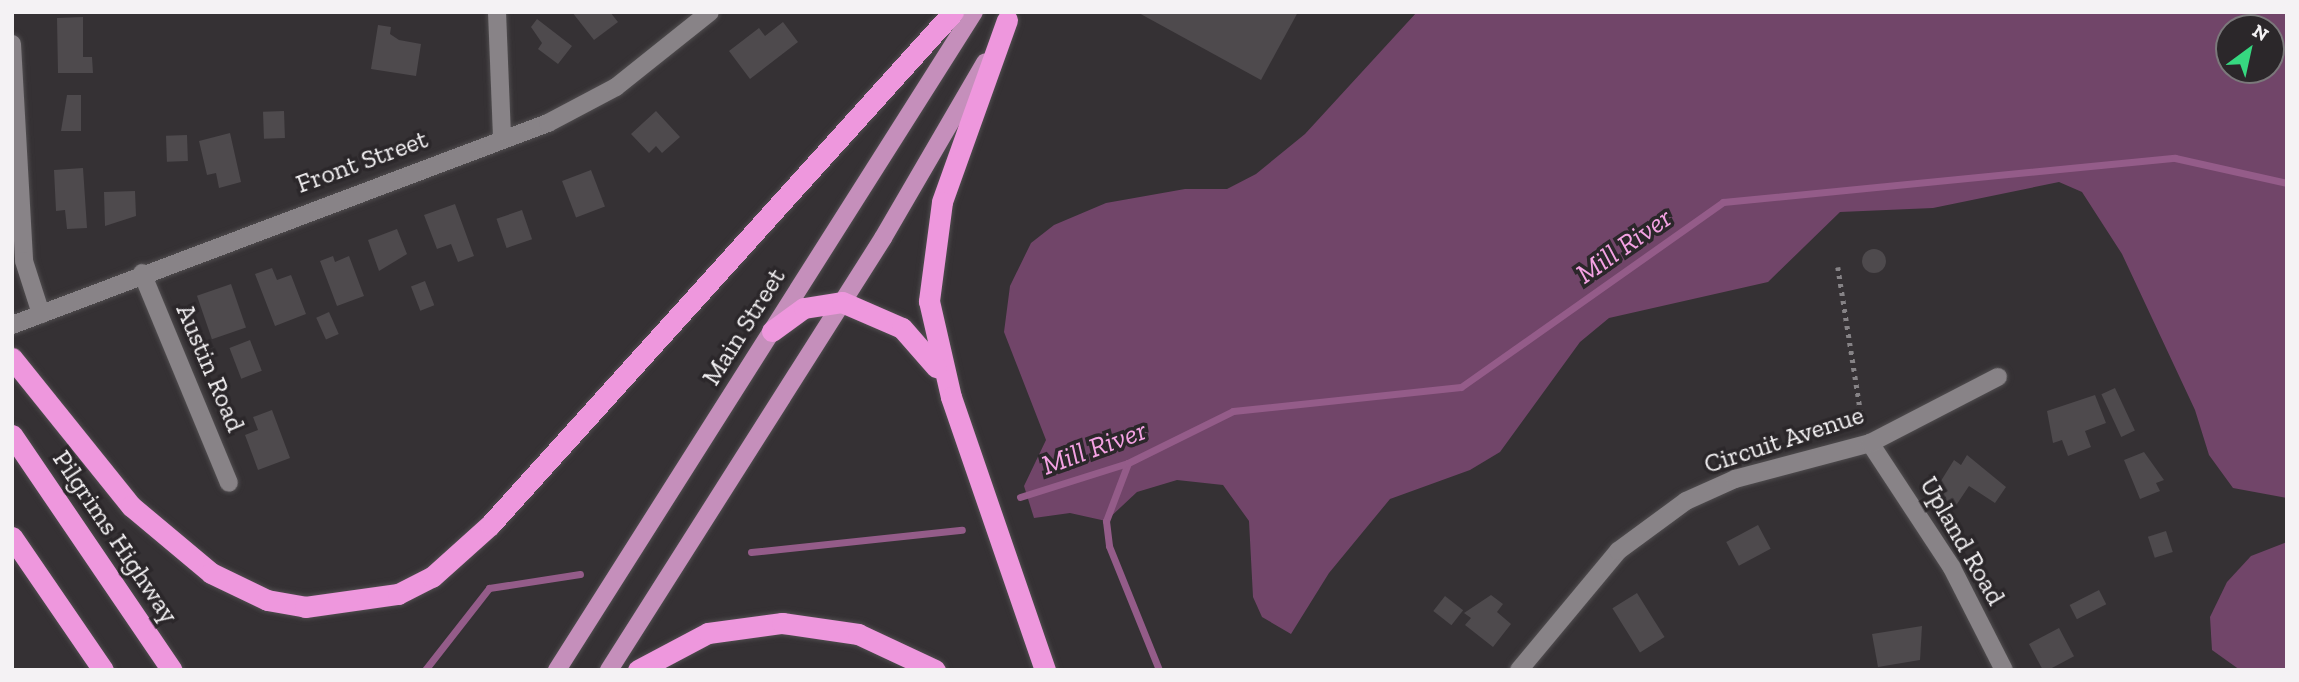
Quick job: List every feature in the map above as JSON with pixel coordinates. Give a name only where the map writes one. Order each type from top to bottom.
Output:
[{"type":"highway","points":[[12,358],[131,506],[211,573],[286,604],[343,606],[398,594],[432,578],[490,525],[953,12]]},
{"type":"highway","points":[[1009,16],[956,158],[931,258],[930,318],[951,397],[1045,670]]},
{"type":"highway","points":[[772,331],[804,308],[842,302],[873,311],[914,338],[951,397]]},
{"type":"highway","name":"Pilgrims Highway","points":[[12,435],[172,670]]},
{"type":"highway","points":[[12,537],[103,670]]},
{"type":"highway","points":[[638,670],[708,633],[782,624],[858,634],[935,670]]},
{"type":"main road","name":"Main Street","points":[[557,670],[974,12]]},
{"type":"main road","points":[[609,670],[842,302],[1009,16]]},
{"type":"street","points":[[497,12],[502,138]]},
{"type":"street","name":"Front Street","points":[[15,324],[142,273],[502,138],[616,87],[710,12]]},
{"type":"street","points":[[12,44],[24,261],[41,314]]},
{"type":"street","name":"Austin Road","points":[[142,273],[229,483]]},
{"type":"street","name":"Circuit Avenue","points":[[1519,670],[1618,551],[1686,501],[1735,480],[1870,443],[1998,377]]},
{"type":"street","name":"Upland Road","points":[[1870,443],[1952,568],[2004,670]]},
{"type":"path","points":[[1838,267],[1860,418],[1870,443]]},
{"type":"shaded area","points":[[1417,12],[2287,12],[2287,498],[2233,488],[2209,455],[2195,410],[2122,254],[2082,192],[2059,182],[1933,208],[1840,212],[1768,282],[1609,318],[1580,342],[1500,452],[1470,470],[1390,499],[1329,573],[1291,634],[1262,617],[1253,597],[1249,521],[1223,485],[1177,480],[1137,492],[1106,521],[1070,513],[1034,518],[1024,486],[1046,440],[1004,332],[1010,286],[1031,243],[1054,225],[1106,203],[1185,189],[1227,189],[1256,174],[1305,134]]},
{"type":"shaded area","points":[[2287,542],[2287,670],[2240,670],[2212,650],[2210,617],[2227,582],[2251,556]]},
{"type":"building","points":[[572,12],[610,12],[618,22],[594,40]]},
{"type":"building","points":[[1137,12],[1298,12],[1261,80]]},
{"type":"building","points":[[83,17],[83,57],[92,57],[93,73],[58,73],[57,18]]},
{"type":"building","points":[[537,19],[572,46],[558,64],[538,49],[542,43],[531,27]]},
{"type":"building","points":[[783,22],[798,42],[750,79],[729,51],[759,28],[765,36]]},
{"type":"building","points":[[378,25],[391,27],[390,34],[399,40],[421,44],[416,76],[371,69]]},
{"type":"building","points":[[67,95],[81,95],[81,131],[61,131]]},
{"type":"building","points":[[284,111],[285,138],[264,139],[263,112]]},
{"type":"building","points":[[656,111],[680,137],[662,153],[656,146],[649,153],[631,134]]},
{"type":"building","points":[[230,133],[241,182],[219,188],[216,173],[207,175],[199,141]]},
{"type":"building","points":[[187,135],[188,161],[167,162],[166,136]]},
{"type":"building","points":[[83,168],[87,228],[67,229],[65,210],[56,211],[54,170]]},
{"type":"building","points":[[591,170],[605,206],[576,218],[562,181]]},
{"type":"building","points":[[135,191],[136,216],[105,226],[104,192]]},
{"type":"building","points":[[455,204],[474,256],[458,262],[451,244],[437,249],[424,215]]},
{"type":"building","points":[[522,210],[532,239],[507,248],[496,219]]},
{"type":"building","points":[[397,229],[407,254],[379,271],[368,240]]},
{"type":"building","points":[[1874,249],[1883,252],[1886,261],[1883,270],[1874,273],[1865,270],[1862,261],[1865,252]]},
{"type":"building","points":[[333,256],[335,262],[349,256],[364,296],[337,306],[320,261]]},
{"type":"building","points":[[272,268],[277,280],[291,275],[306,314],[275,326],[255,274]]},
{"type":"building","points":[[425,281],[434,305],[420,311],[411,286]]},
{"type":"building","points":[[231,284],[246,327],[212,339],[197,296]]},
{"type":"building","points":[[329,312],[339,334],[326,340],[316,318]]},
{"type":"building","points":[[250,340],[262,371],[241,379],[229,348]]},
{"type":"building","points":[[2115,388],[2135,431],[2121,437],[2101,394]]},
{"type":"building","points":[[2095,395],[2106,423],[2085,431],[2091,447],[2068,456],[2062,440],[2053,443],[2047,411]]},
{"type":"building","points":[[272,410],[290,458],[258,470],[245,435],[258,430],[253,417]]},
{"type":"building","points":[[2144,452],[2164,480],[2156,483],[2160,491],[2140,499],[2124,460]]},
{"type":"building","points":[[1967,455],[2006,487],[1995,503],[1969,486],[1953,510],[1934,492],[1954,460],[1961,465]]},
{"type":"building","points":[[1758,525],[1771,549],[1739,566],[1726,542]]},
{"type":"building","points":[[2166,531],[2173,552],[2155,558],[2148,537]]},
{"type":"building","points":[[2099,590],[2106,604],[2077,619],[2070,605]]},
{"type":"building","points":[[1637,593],[1665,637],[1640,652],[1612,608]]},
{"type":"building","points":[[1491,595],[1503,604],[1497,612],[1511,624],[1493,647],[1465,625],[1471,618],[1464,613]]},
{"type":"building","points":[[1445,596],[1463,610],[1451,625],[1433,611]]},
{"type":"building","points":[[1922,626],[1920,660],[1878,667],[1872,634]]},
{"type":"building","points":[[2059,628],[2074,656],[2048,670],[2043,670],[2029,644]]},
{"type":"waterway","name":"Mill River","points":[[1020,497],[1128,463],[1233,411],[1461,387],[1723,202],[2175,158],[2287,183]]},
{"type":"waterway","points":[[1128,463],[1106,521],[1109,546],[1159,670]]},
{"type":"waterway","name":"Mill River","points":[[751,552],[962,530]]},
{"type":"waterway","name":"Mill River","points":[[425,670],[489,588],[580,574]]}]
